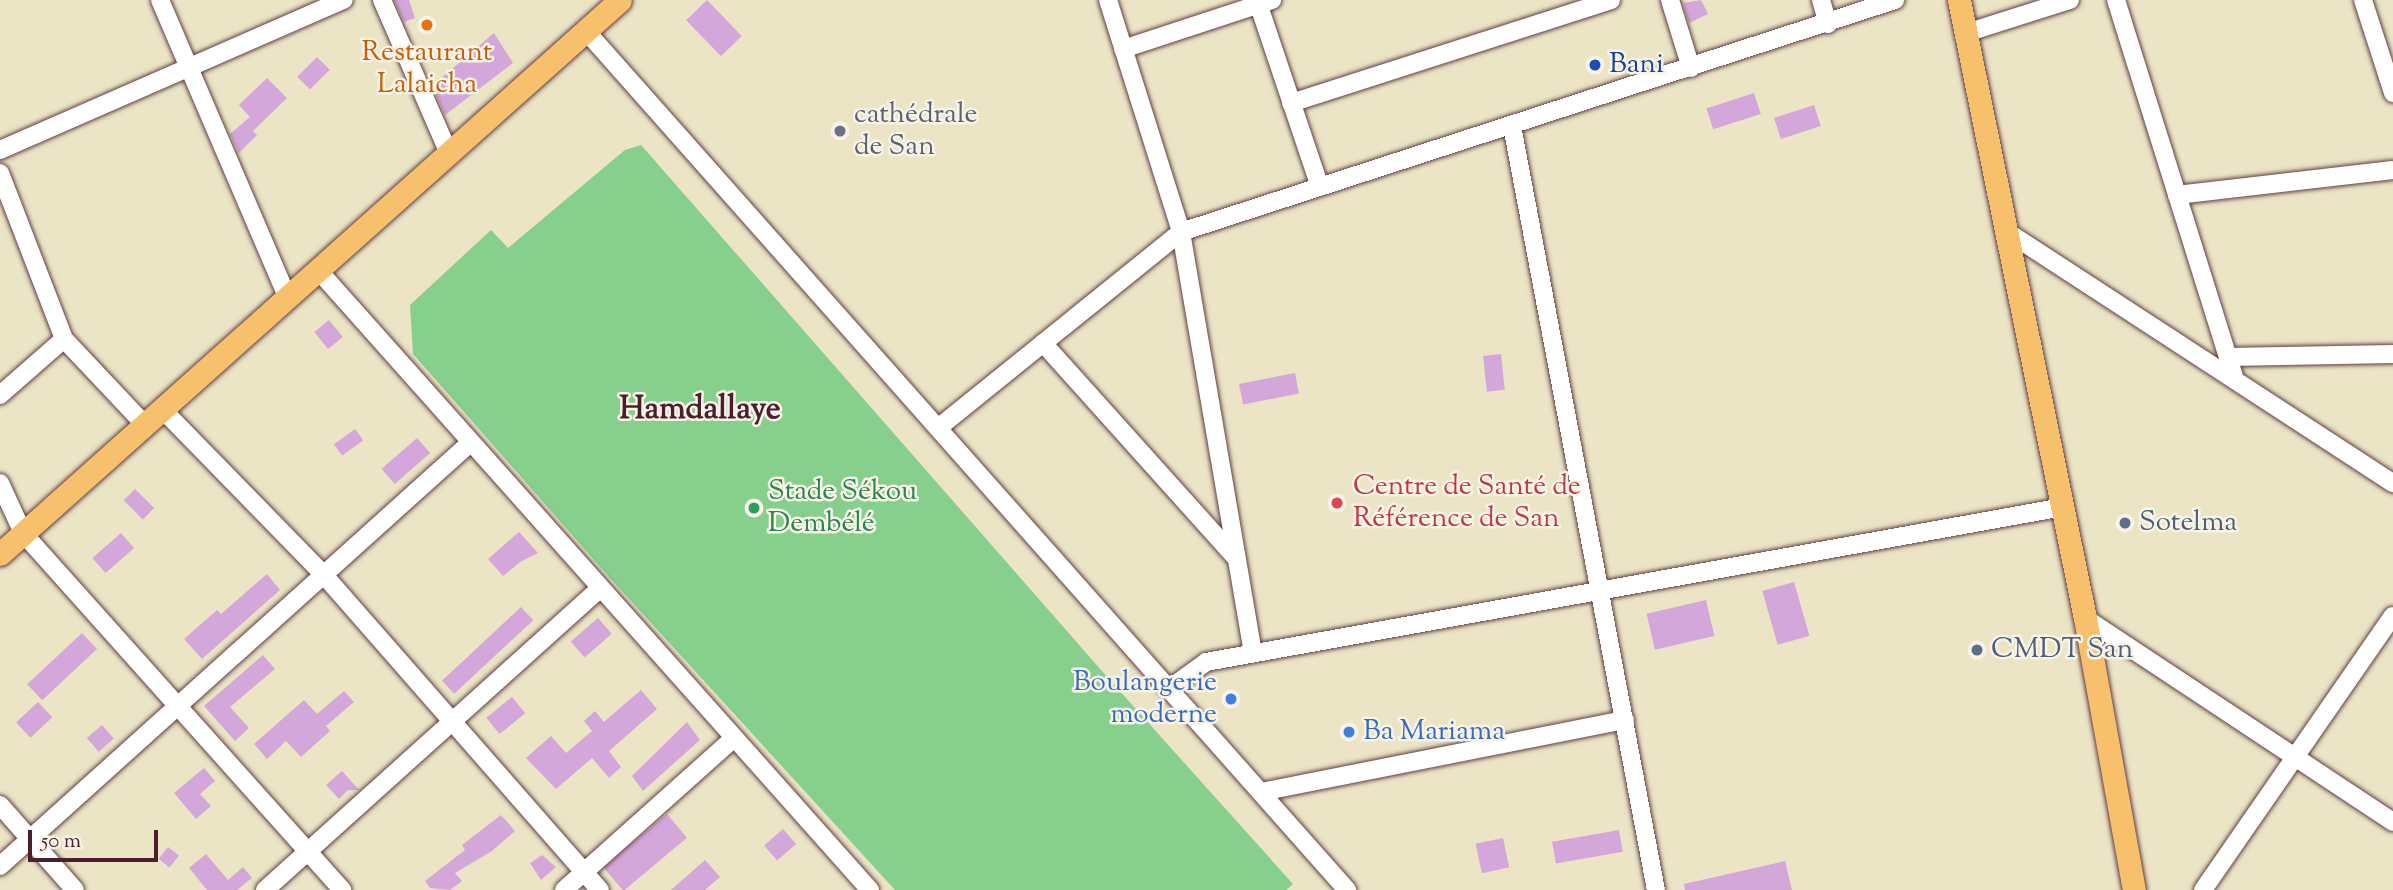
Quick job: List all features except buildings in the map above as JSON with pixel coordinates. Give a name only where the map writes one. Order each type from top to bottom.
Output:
[{"type":"main road","points":[[0,554],[620,0]]},
{"type":"main road","points":[[1959,0],[2085,618],[2134,890]]},
{"type":"street","points":[[160,0],[287,297]]},
{"type":"street","points":[[0,150],[344,0]]},
{"type":"street","points":[[382,0],[449,153]]},
{"type":"street","points":[[1108,0],[1181,232],[1253,653]]},
{"type":"street","points":[[1292,103],[1611,0]]},
{"type":"street","points":[[1670,0],[1692,68]]},
{"type":"street","points":[[1821,0],[1828,24]]},
{"type":"street","points":[[938,428],[1181,232],[1828,24],[1895,0]]},
{"type":"street","points":[[1966,33],[2070,0]]},
{"type":"street","points":[[2116,0],[2235,380]]},
{"type":"street","points":[[2363,0],[2393,93]]},
{"type":"street","points":[[1123,49],[1262,2],[1320,187]]},
{"type":"street","points":[[586,31],[1347,890]]},
{"type":"street","points":[[1512,126],[1656,890]]},
{"type":"street","points":[[2177,195],[2393,170]]},
{"type":"street","points":[[0,173],[64,339],[145,425]]},
{"type":"street","points":[[2006,231],[2393,483]]},
{"type":"street","points":[[318,270],[865,888]]},
{"type":"street","points":[[0,395],[64,339]]},
{"type":"street","points":[[1043,343],[1237,559]]},
{"type":"street","points":[[2228,357],[2393,354]]},
{"type":"street","points":[[0,381],[22,376]]},
{"type":"street","points":[[162,409],[324,575],[600,890]]},
{"type":"street","points":[[0,866],[470,443]]},
{"type":"street","points":[[0,483],[23,533],[342,890]]},
{"type":"street","points":[[1169,688],[1206,662],[2063,507]]},
{"type":"street","points":[[265,890],[600,588]]},
{"type":"street","points":[[2203,890],[2393,616]]},
{"type":"street","points":[[2085,618],[2393,822]]},
{"type":"street","points":[[1261,792],[1625,720]]},
{"type":"street","points":[[564,890],[734,738]]},
{"type":"street","points":[[0,805],[75,890]]},
{"type":"green space","name":"Stade Sékou Dembélé","points":[[641,145],[1109,679],[1293,884],[1286,890],[895,890],[610,578],[413,354],[410,305],[491,230],[508,248],[625,150]]},
{"type":"place","name":"Restaurant Lalaicha","points":[[427,25]]},
{"type":"place","name":"Bani","points":[[1595,65]]},
{"type":"place","name":"cathédrale de San","points":[[840,131]]},
{"type":"place","name":"Centre de Santé de Référence de San","points":[[1337,503]]},
{"type":"place","name":"Stade Sékou Dembélé","points":[[754,508]]},
{"type":"place","name":"Sotelma","points":[[2125,523]]},
{"type":"place","name":"CMDT San","points":[[1977,650]]},
{"type":"place","name":"Boulangerie moderne","points":[[1231,699]]},
{"type":"place","name":"Ba Mariama","points":[[1349,732]]},
{"type":"district","name":"Hamdallaye","points":[[700,410]]}]
